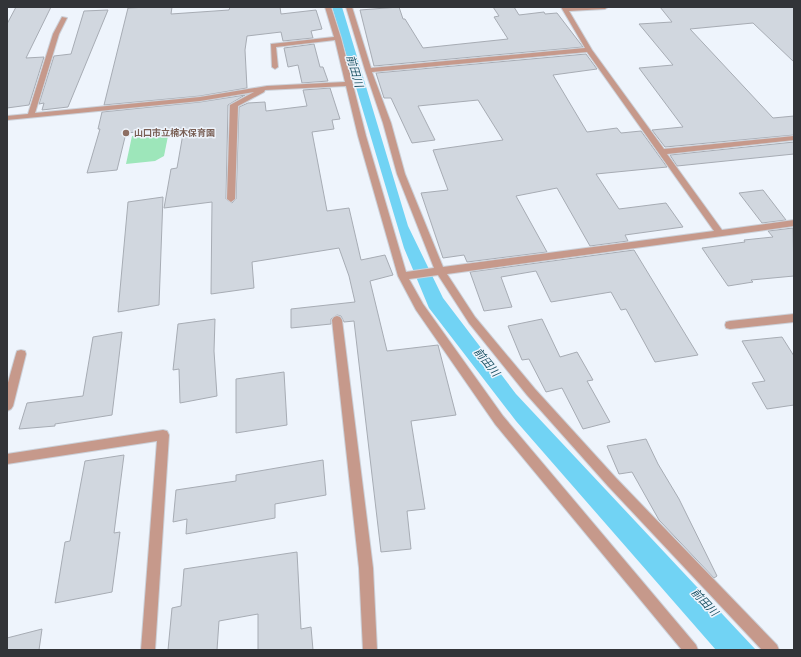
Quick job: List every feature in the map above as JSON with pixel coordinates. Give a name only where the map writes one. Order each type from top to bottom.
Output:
[{"type":"street","points":[[328,7],[404,276],[419,307],[500,420],[691,650]]},
{"type":"street","points":[[349,7],[368,70],[387,123],[401,174],[439,271],[472,320],[532,392],[612,482],[772,650]]},
{"type":"street","points":[[564,8],[605,7]]},
{"type":"street","points":[[564,8],[590,50],[720,233]]},
{"type":"street","points":[[31,116],[56,34],[64,18]]},
{"type":"street","points":[[275,67],[273,45],[338,38]]},
{"type":"street","points":[[368,70],[590,50]]},
{"type":"street","points":[[7,118],[200,99],[268,88],[349,84]]},
{"type":"street","points":[[231,200],[234,105],[268,88]]},
{"type":"street","points":[[662,152],[794,138]]},
{"type":"street","points":[[404,276],[794,223]]},
{"type":"street","points":[[730,325],[794,318]]},
{"type":"street","points":[[337,320],[366,568],[370,650]]},
{"type":"street","points":[[7,406],[20,354]]},
{"type":"street","points":[[7,459],[163,435],[148,650]]},
{"type":"green space","points":[[169,131],[164,156],[155,161],[126,164],[132,136]]},
{"type":"water","name":"前田川","points":[[332,7],[342,7],[408,226],[443,298],[516,394],[756,650],[716,650],[516,421],[429,308],[404,248]]},
{"type":"building","points":[[16,7],[51,7],[26,58],[44,57],[29,105],[7,108],[7,24]]},
{"type":"building","points":[[172,7],[171,14],[229,10],[230,7],[280,7],[281,14],[316,10],[322,29],[311,31],[313,38],[283,41],[281,32],[247,36],[245,50],[247,88],[200,96],[104,105],[128,8]]},
{"type":"building","points":[[399,7],[403,19],[405,19],[423,48],[508,39],[494,17],[499,16],[493,7],[514,7],[519,15],[544,12],[545,14],[557,13],[583,47],[374,66],[360,10]]},
{"type":"building","points":[[660,7],[794,7],[794,62],[753,23],[690,29],[773,118],[794,116],[794,135],[665,147],[652,130],[683,127],[639,68],[673,65],[639,24],[672,22]]},
{"type":"building","points":[[108,10],[68,107],[42,110],[44,103],[39,104],[54,56],[71,54],[84,11]]},
{"type":"building","points":[[314,44],[320,67],[323,67],[328,81],[302,83],[298,65],[288,67],[284,48]]},
{"type":"building","points":[[586,54],[597,69],[553,75],[587,132],[617,128],[621,133],[641,131],[667,167],[596,174],[619,209],[666,203],[683,227],[625,235],[628,241],[590,246],[557,188],[516,196],[547,252],[467,262],[464,255],[443,258],[421,193],[448,190],[433,150],[503,140],[478,100],[418,106],[435,140],[412,143],[391,98],[384,98],[376,73]]},
{"type":"building","points":[[330,88],[340,119],[332,120],[334,129],[312,132],[327,211],[349,208],[361,260],[385,255],[393,275],[370,281],[387,351],[438,345],[456,415],[411,421],[425,509],[407,511],[411,549],[381,552],[354,321],[344,322],[341,316],[337,315],[331,319],[331,324],[291,328],[291,309],[355,302],[349,276],[339,248],[252,262],[254,288],[211,294],[212,202],[164,208],[171,169],[177,168],[184,128],[126,133],[117,170],[87,173],[100,129],[98,129],[102,112],[200,102],[245,95],[228,105],[226,199],[232,203],[236,199],[239,107],[248,103],[265,102],[266,111],[307,106],[303,90]]},
{"type":"building","points":[[794,142],[794,154],[677,166],[670,155]]},
{"type":"building","points":[[763,190],[786,220],[762,223],[739,193]]},
{"type":"building","points":[[163,197],[159,305],[118,312],[128,202]]},
{"type":"building","points":[[793,228],[794,276],[751,280],[753,282],[728,286],[702,248],[745,242],[744,240],[773,237],[768,231]]},
{"type":"building","points":[[634,250],[698,355],[655,362],[626,309],[621,310],[611,292],[551,302],[536,271],[501,277],[512,307],[484,311],[470,272]]},
{"type":"building","points":[[215,319],[214,351],[217,396],[180,403],[179,369],[173,370],[178,324]]},
{"type":"building","points":[[542,319],[560,357],[577,352],[593,380],[587,381],[610,422],[583,429],[562,388],[546,392],[529,359],[522,360],[508,326]]},
{"type":"building","points":[[122,332],[112,415],[55,424],[55,426],[19,429],[27,403],[83,396],[93,337]]},
{"type":"building","points":[[782,337],[794,356],[794,405],[767,409],[752,383],[765,381],[742,341]]},
{"type":"building","points":[[284,372],[287,425],[236,433],[236,379]]},
{"type":"building","points":[[646,439],[658,464],[679,499],[717,576],[714,578],[659,520],[632,472],[619,474],[607,446]]},
{"type":"building","points":[[124,455],[114,533],[120,532],[112,592],[55,603],[65,542],[70,541],[85,461]]},
{"type":"building","points":[[323,460],[326,495],[275,504],[275,518],[186,534],[187,519],[173,522],[176,490],[236,481],[236,475]]},
{"type":"building","points":[[297,552],[301,629],[311,627],[313,650],[258,650],[258,614],[219,621],[217,650],[168,650],[172,608],[181,606],[184,569]]},
{"type":"building","points":[[42,629],[39,650],[7,650],[7,638]]},
{"type":"place","name":"山口市立楠木保育園","points":[[126,133]]}]
